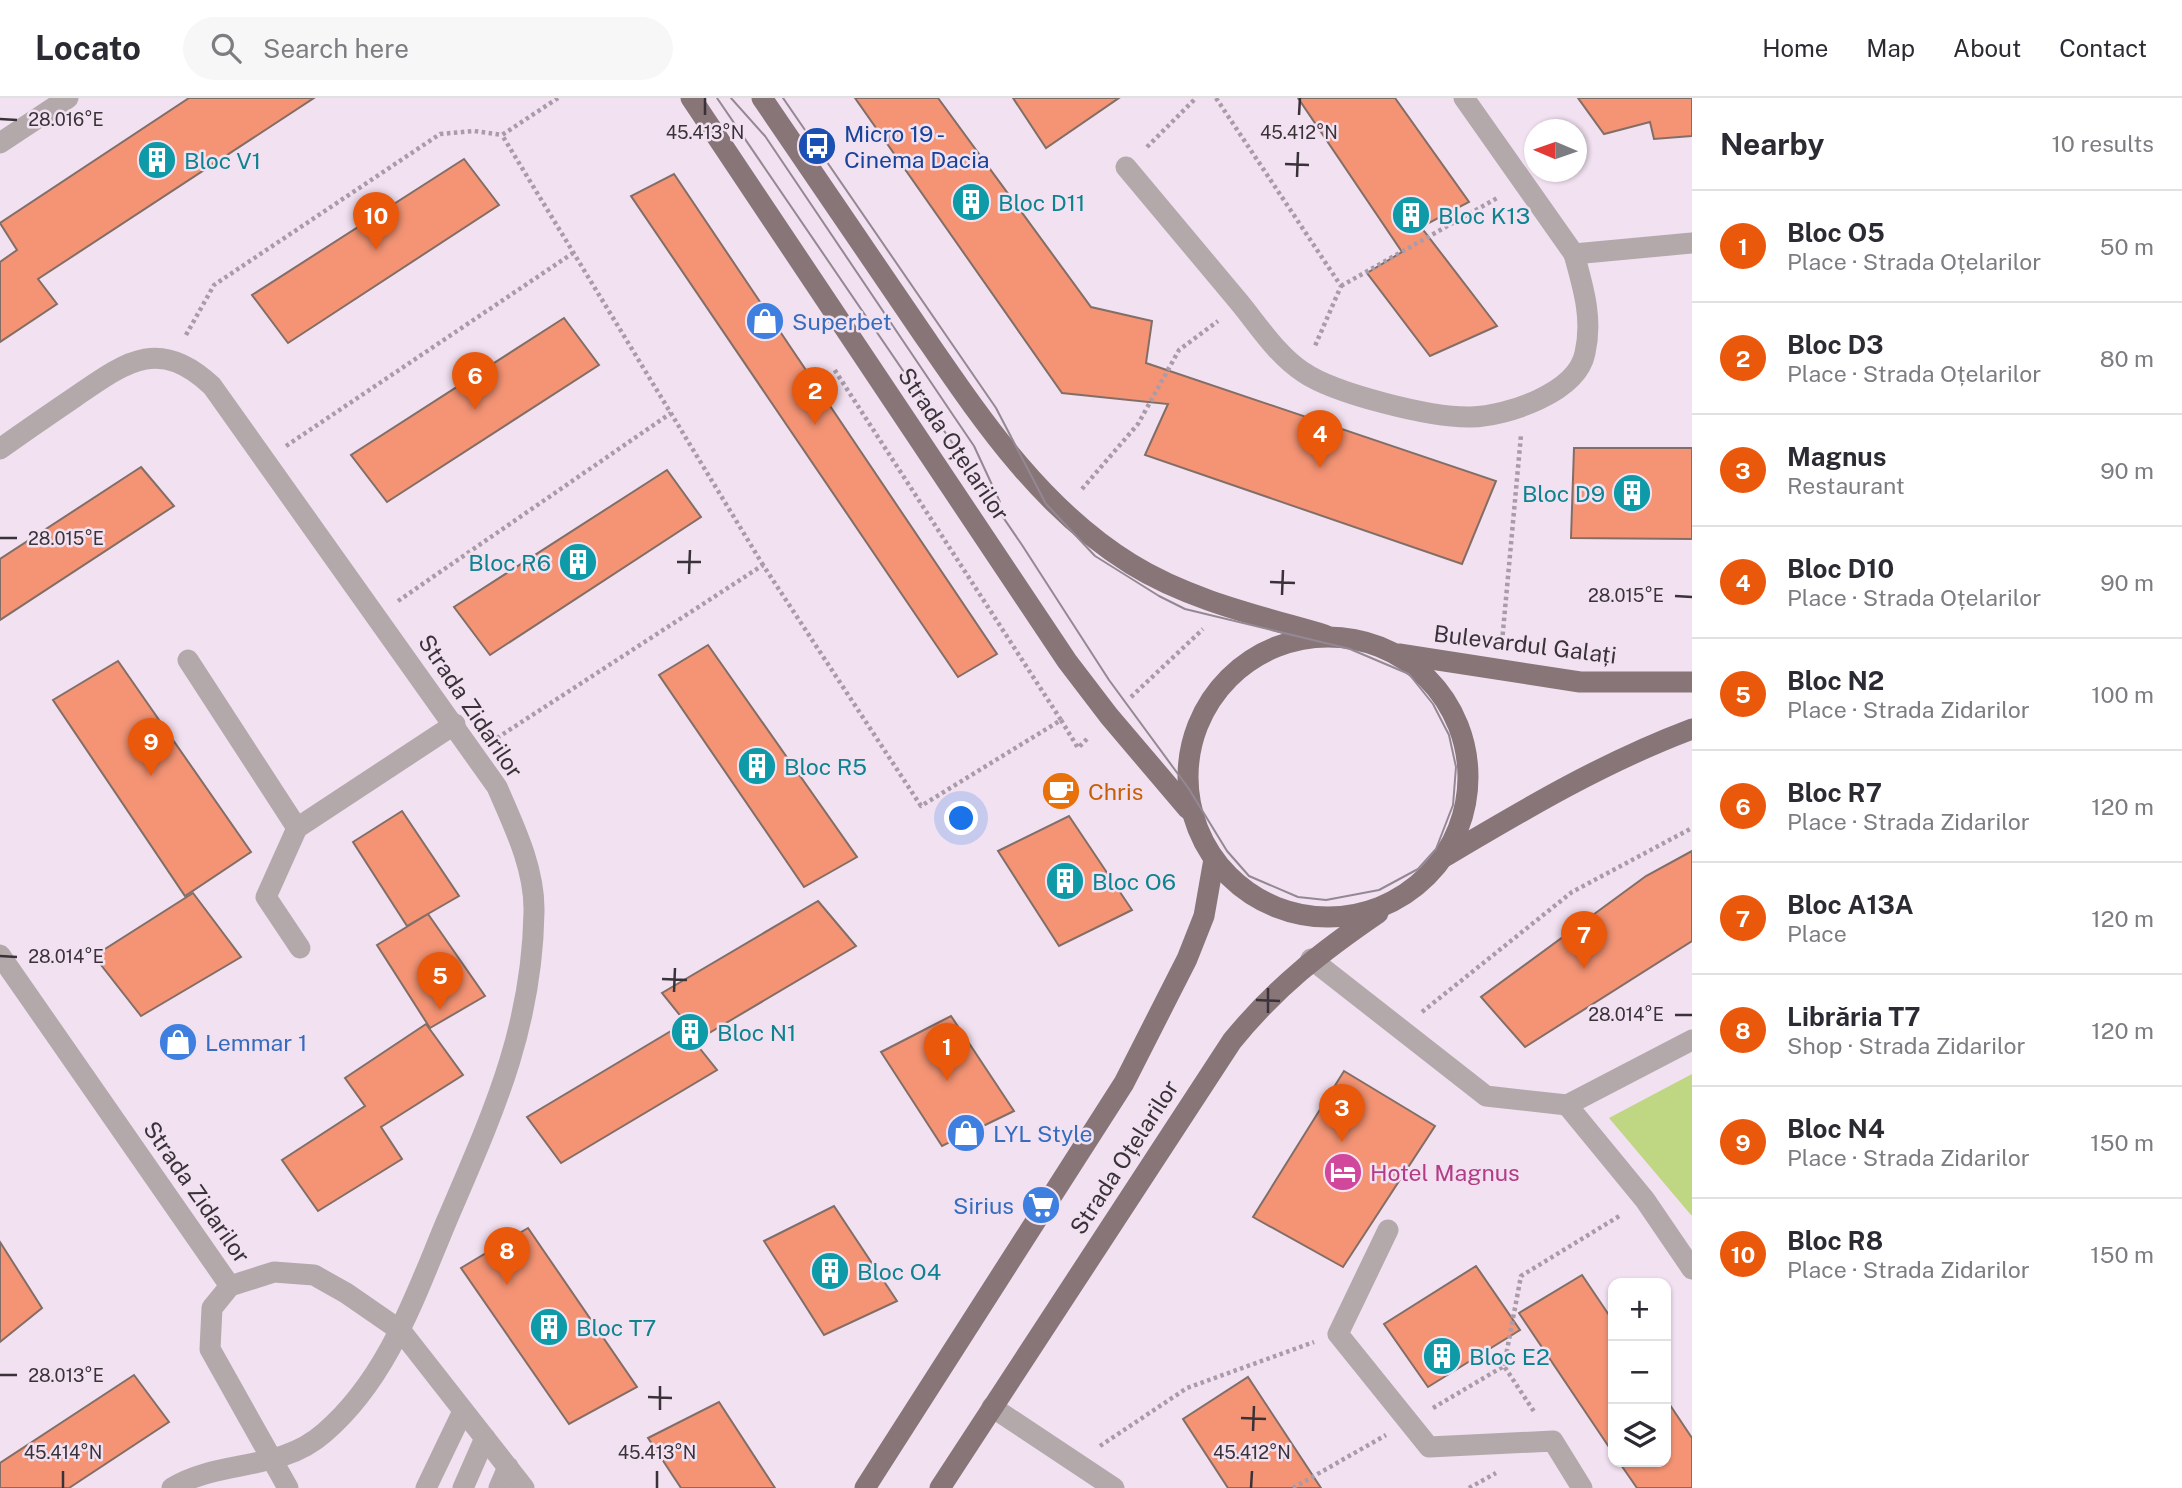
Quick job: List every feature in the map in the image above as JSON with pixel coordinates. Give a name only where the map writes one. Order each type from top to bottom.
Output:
[{"type":"main road","name":"Strada Oțelarilor","points":[[691,98],[1067,661],[1109,716],[1188,809],[1214,859],[1243,889],[1279,909],[1320,918],[1361,914],[1400,898]]},
{"type":"main road","name":"Strada Oțelarilor","points":[[762,98],[967,398],[1018,465],[1062,513],[1133,566],[1225,605],[1330,637]]},
{"type":"main road","points":[[1188,809],[1190,752],[1206,706],[1238,669],[1280,645],[1330,637],[1362,640],[1394,653],[1431,681],[1457,721],[1468,766],[1464,814],[1444,856],[1424,880],[1400,898]]},
{"type":"main road","name":"Bulevardul Galați","points":[[1394,653],[1580,682],[1692,682]]},
{"type":"main road","points":[[1444,856],[1567,785],[1637,749],[1692,729]]},
{"type":"main road","name":"Strada Oțelarilor","points":[[865,1488],[1124,1083],[1188,959],[1204,916],[1214,859]]},
{"type":"main road","name":"Strada Oțelarilor","points":[[940,1488],[1232,1041],[1255,1014],[1311,960],[1400,898]]},
{"type":"street","points":[[0,143],[68,98]]},
{"type":"street","points":[[1126,167],[1269,340],[1303,372],[1368,399],[1416,410],[1471,417],[1524,406],[1562,388],[1585,356],[1589,306],[1574,254],[1464,98]]},
{"type":"street","points":[[1574,254],[1692,243]]},
{"type":"street","name":"Strada Zidarilor","points":[[0,449],[123,364],[153,358],[176,362],[197,372],[212,386],[455,724],[497,787],[522,843],[534,910],[529,971],[517,1044],[491,1121],[401,1331],[341,1416],[322,1435],[272,1462]]},
{"type":"street","points":[[188,660],[297,828]]},
{"type":"street","points":[[300,948],[266,897],[297,828],[455,724]]},
{"type":"street","name":"Strada Zidarilor","points":[[0,955],[230,1286]]},
{"type":"street","points":[[1311,960],[1402,1028],[1486,1096],[1567,1105],[1692,1040]]},
{"type":"street","points":[[1567,1105],[1684,1244],[1692,1269]]},
{"type":"street","points":[[1388,1230],[1338,1334],[1429,1447],[1553,1441],[1582,1488]]},
{"type":"street","name":"Strada Zidarilor","points":[[288,1488],[210,1349],[212,1308],[230,1286],[274,1272],[314,1275],[346,1293],[401,1331],[524,1488]]},
{"type":"street","points":[[992,1406],[1114,1488]]},
{"type":"street","points":[[426,1488],[463,1412]]},
{"type":"street","points":[[463,1488],[485,1438]]},
{"type":"street","points":[[172,1488],[185,1480],[272,1462]]},
{"type":"street","points":[[499,1488],[509,1467]]},
{"type":"path","points":[[176,362],[193,318],[214,285],[440,134],[474,131],[502,135],[558,98]]},
{"type":"path","points":[[1126,167],[1196,98]]},
{"type":"path","points":[[1216,98],[1341,286]]},
{"type":"path","points":[[502,135],[763,565],[921,806],[1061,720]]},
{"type":"path","points":[[1303,372],[1341,286],[1524,183]]},
{"type":"path","points":[[265,460],[573,253]]},
{"type":"path","points":[[1062,513],[1138,424],[1179,350],[1241,304]]},
{"type":"path","points":[[828,360],[1078,748],[1225,605]]},
{"type":"path","points":[[1499,671],[1524,406]]},
{"type":"path","points":[[377,616],[671,413]]},
{"type":"path","points":[[475,753],[763,565]]},
{"type":"path","points":[[1402,1028],[1572,892],[1692,828]]},
{"type":"path","points":[[1504,1366],[1521,1276],[1646,1200]]},
{"type":"path","points":[[1074,1463],[1187,1388],[1338,1334]]},
{"type":"green space","points":[[1692,1074],[1692,1215],[1691,1215],[1609,1118]]},
{"type":"building","name":"Bloc V1","points":[[189,98],[314,98],[38,279],[57,304],[0,342],[0,262],[17,250],[0,223]]},
{"type":"building","points":[[855,98],[938,98],[1091,307],[1152,321],[1146,363],[1496,481],[1462,564],[1145,455],[1168,404],[1062,393]]},
{"type":"building","points":[[1013,98],[1119,98],[1046,148]]},
{"type":"building","name":"Bloc K13","points":[[1298,98],[1395,98],[1469,202],[1421,227],[1497,326],[1430,356],[1367,273],[1402,252]]},
{"type":"building","points":[[1578,98],[1692,98],[1692,136],[1654,139],[1650,122],[1604,134]]},
{"type":"building","points":[[464,159],[499,205],[288,343],[252,295]]},
{"type":"building","points":[[674,174],[997,654],[958,677],[631,196]]},
{"type":"building","points":[[564,318],[599,365],[387,502],[351,455]]},
{"type":"building","name":"Bloc D9","points":[[1574,448],[1692,448],[1692,539],[1571,538]]},
{"type":"building","points":[[141,467],[174,506],[0,620],[0,559]]},
{"type":"building","name":"Bloc R6","points":[[667,470],[701,517],[490,655],[454,607]]},
{"type":"building","name":"Bloc R5","points":[[708,645],[857,857],[804,887],[659,675]]},
{"type":"building","points":[[118,661],[251,852],[185,896],[53,700]]},
{"type":"building","points":[[402,811],[459,896],[407,926],[353,842]]},
{"type":"building","name":"Bloc O6","points":[[1069,816],[1132,910],[1059,946],[998,851]]},
{"type":"building","points":[[1692,851],[1692,941],[1525,1047],[1481,997],[1646,876]]},
{"type":"building","points":[[193,893],[241,957],[141,1016],[94,956]]},
{"type":"building","points":[[818,901],[856,946],[699,1039],[662,993]]},
{"type":"building","points":[[428,914],[485,996],[430,1028],[377,945]]},
{"type":"building","points":[[951,1016],[1014,1111],[942,1146],[881,1052]]},
{"type":"building","points":[[426,1024],[463,1075],[381,1127],[402,1159],[318,1211],[282,1160],[365,1106],[345,1078]]},
{"type":"building","points":[[681,1025],[717,1070],[561,1163],[527,1117]]},
{"type":"building","name":"Hotel Magnus","points":[[1344,1071],[1435,1126],[1343,1267],[1253,1217]]},
{"type":"building","name":"Bloc O4","points":[[834,1206],[897,1301],[824,1335],[764,1241]]},
{"type":"building","name":"Bloc T7","points":[[528,1228],[637,1387],[569,1424],[461,1268]]},
{"type":"building","points":[[0,1242],[42,1308],[0,1342]]},
{"type":"building","points":[[1476,1266],[1520,1330],[1428,1387],[1384,1324]]},
{"type":"building","points":[[1582,1275],[1608,1314],[1608,1446],[1519,1313]]},
{"type":"building","points":[[134,1375],[169,1422],[69,1488],[0,1488],[0,1463]]},
{"type":"building","points":[[1248,1377],[1321,1488],[1228,1488],[1183,1419]]},
{"type":"building","points":[[719,1402],[775,1488],[681,1488],[648,1438]]},
{"type":"building","points":[[1671,1406],[1692,1438],[1692,1488],[1637,1488],[1622,1467],[1671,1467]]},
{"type":"tram line","points":[[717,98],[1022,545],[1109,680],[1189,789],[1227,851],[1249,876],[1298,897],[1326,900],[1379,890],[1418,869],[1436,849],[1453,805],[1456,767],[1449,735],[1433,704],[1409,674],[1350,649],[1185,609],[1095,556],[1046,504],[996,408],[783,98]]},
{"type":"tram line","points":[[731,98],[765,136],[974,446],[1000,502]]},
{"type":"place","name":"Micro 19 - Cinema Dacia","points":[[817,146]]},
{"type":"place","name":"Bloc V1","points":[[157,160]]},
{"type":"place","name":"Bloc D11","points":[[971,202]]},
{"type":"place","name":"Bloc K13","points":[[1411,215]]},
{"type":"place","name":"Bloc R8","points":[[376,250]]},
{"type":"place","name":"Superbet","points":[[765,321]]},
{"type":"place","name":"Bloc R7","points":[[475,410]]},
{"type":"place","name":"Bloc D3","points":[[815,425]]},
{"type":"place","name":"Bloc D10","points":[[1320,468]]},
{"type":"place","name":"Bloc D9","points":[[1632,493]]},
{"type":"place","name":"Bloc R6","points":[[578,562]]},
{"type":"place","name":"Bloc R5","points":[[757,766]]},
{"type":"place","name":"Bloc N4","points":[[151,776]]},
{"type":"place","name":"Chris","points":[[1061,791]]},
{"type":"place","name":"Bloc O6","points":[[1065,881]]},
{"type":"place","name":"Bloc A13A","points":[[1584,969]]},
{"type":"place","name":"Bloc N2","points":[[440,1010]]},
{"type":"place","name":"Bloc N1","points":[[690,1032]]},
{"type":"place","name":"Lemmar 1","points":[[178,1042]]},
{"type":"place","name":"Bloc O5","points":[[947,1081]]},
{"type":"place","name":"LYL Style","points":[[966,1133]]},
{"type":"place","name":"Magnus","points":[[1342,1142]]},
{"type":"place","name":"Hotel Magnus","points":[[1343,1172]]},
{"type":"place","name":"Sirius","points":[[1041,1205]]},
{"type":"place","name":"Bloc O4","points":[[830,1271]]},
{"type":"place","name":"Librăria T7","points":[[507,1285]]},
{"type":"place","name":"Bloc T7","points":[[549,1327]]},
{"type":"place","name":"Bloc E2","points":[[1442,1356]]}]
